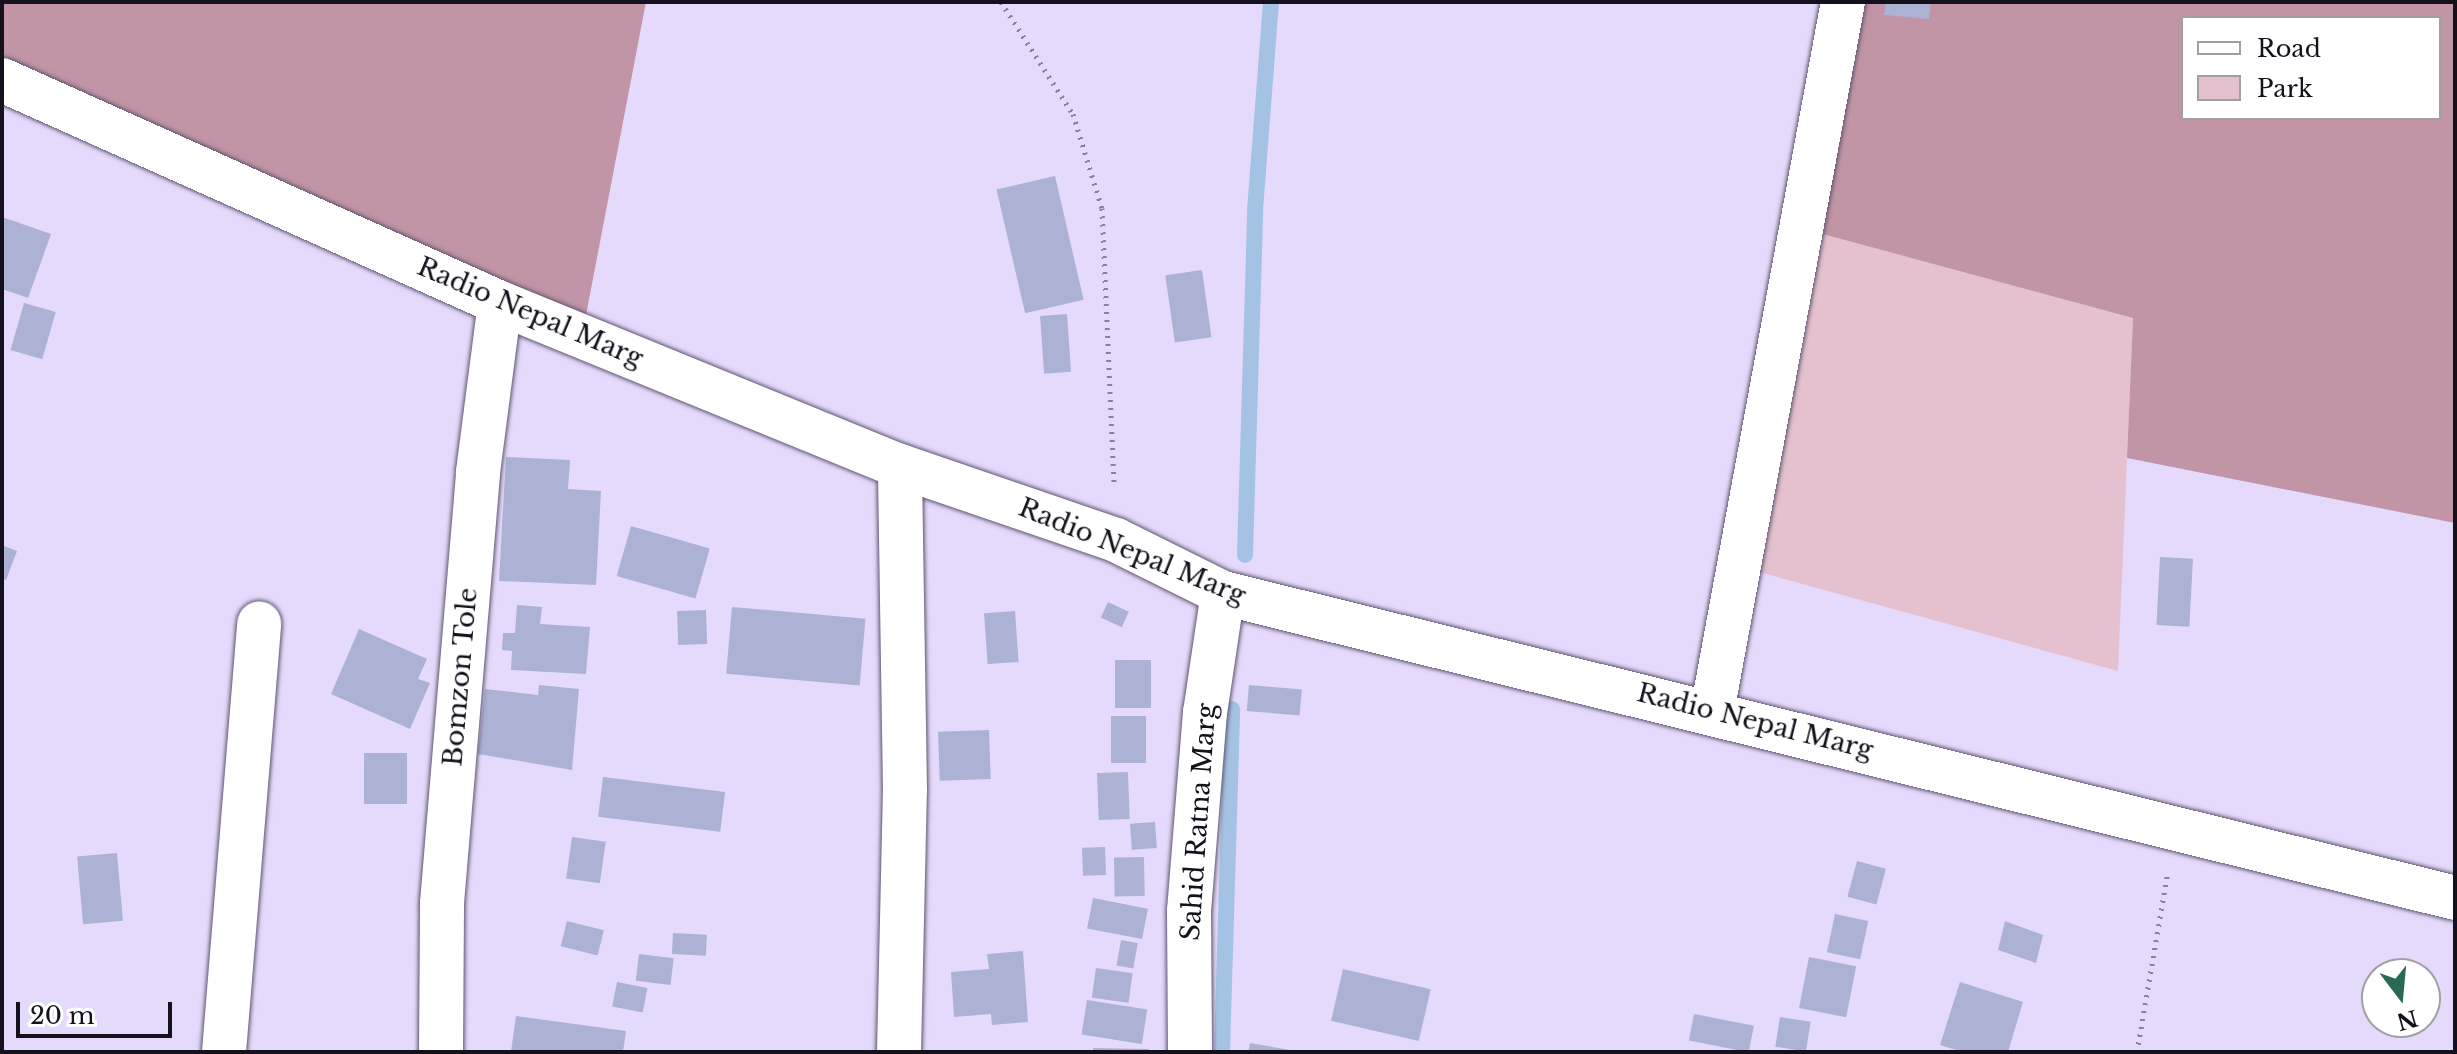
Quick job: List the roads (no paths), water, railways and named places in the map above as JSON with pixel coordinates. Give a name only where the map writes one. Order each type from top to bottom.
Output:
[{"type":"street","points":[[1712,712],[1843,2]]},
{"type":"street","name":"Radio Nepal Marg","points":[[2,80],[500,303],[900,466],[1116,540],[1223,593],[2176,825],[2455,898]]},
{"type":"street","name":"Bomzon Tole","points":[[441,1052],[443,888],[478,472],[500,303]]},
{"type":"street","points":[[899,1052],[905,791],[900,466]]},
{"type":"street","name":"Sahid Ratna Marg","points":[[1190,1052],[1189,911],[1205,713],[1223,593]]},
{"type":"street","points":[[224,1052],[259,623]]},
{"type":"waterway","points":[[1245,555],[1255,210],[1271,2]]},
{"type":"waterway","points":[[1222,1052],[1232,709]]}]
